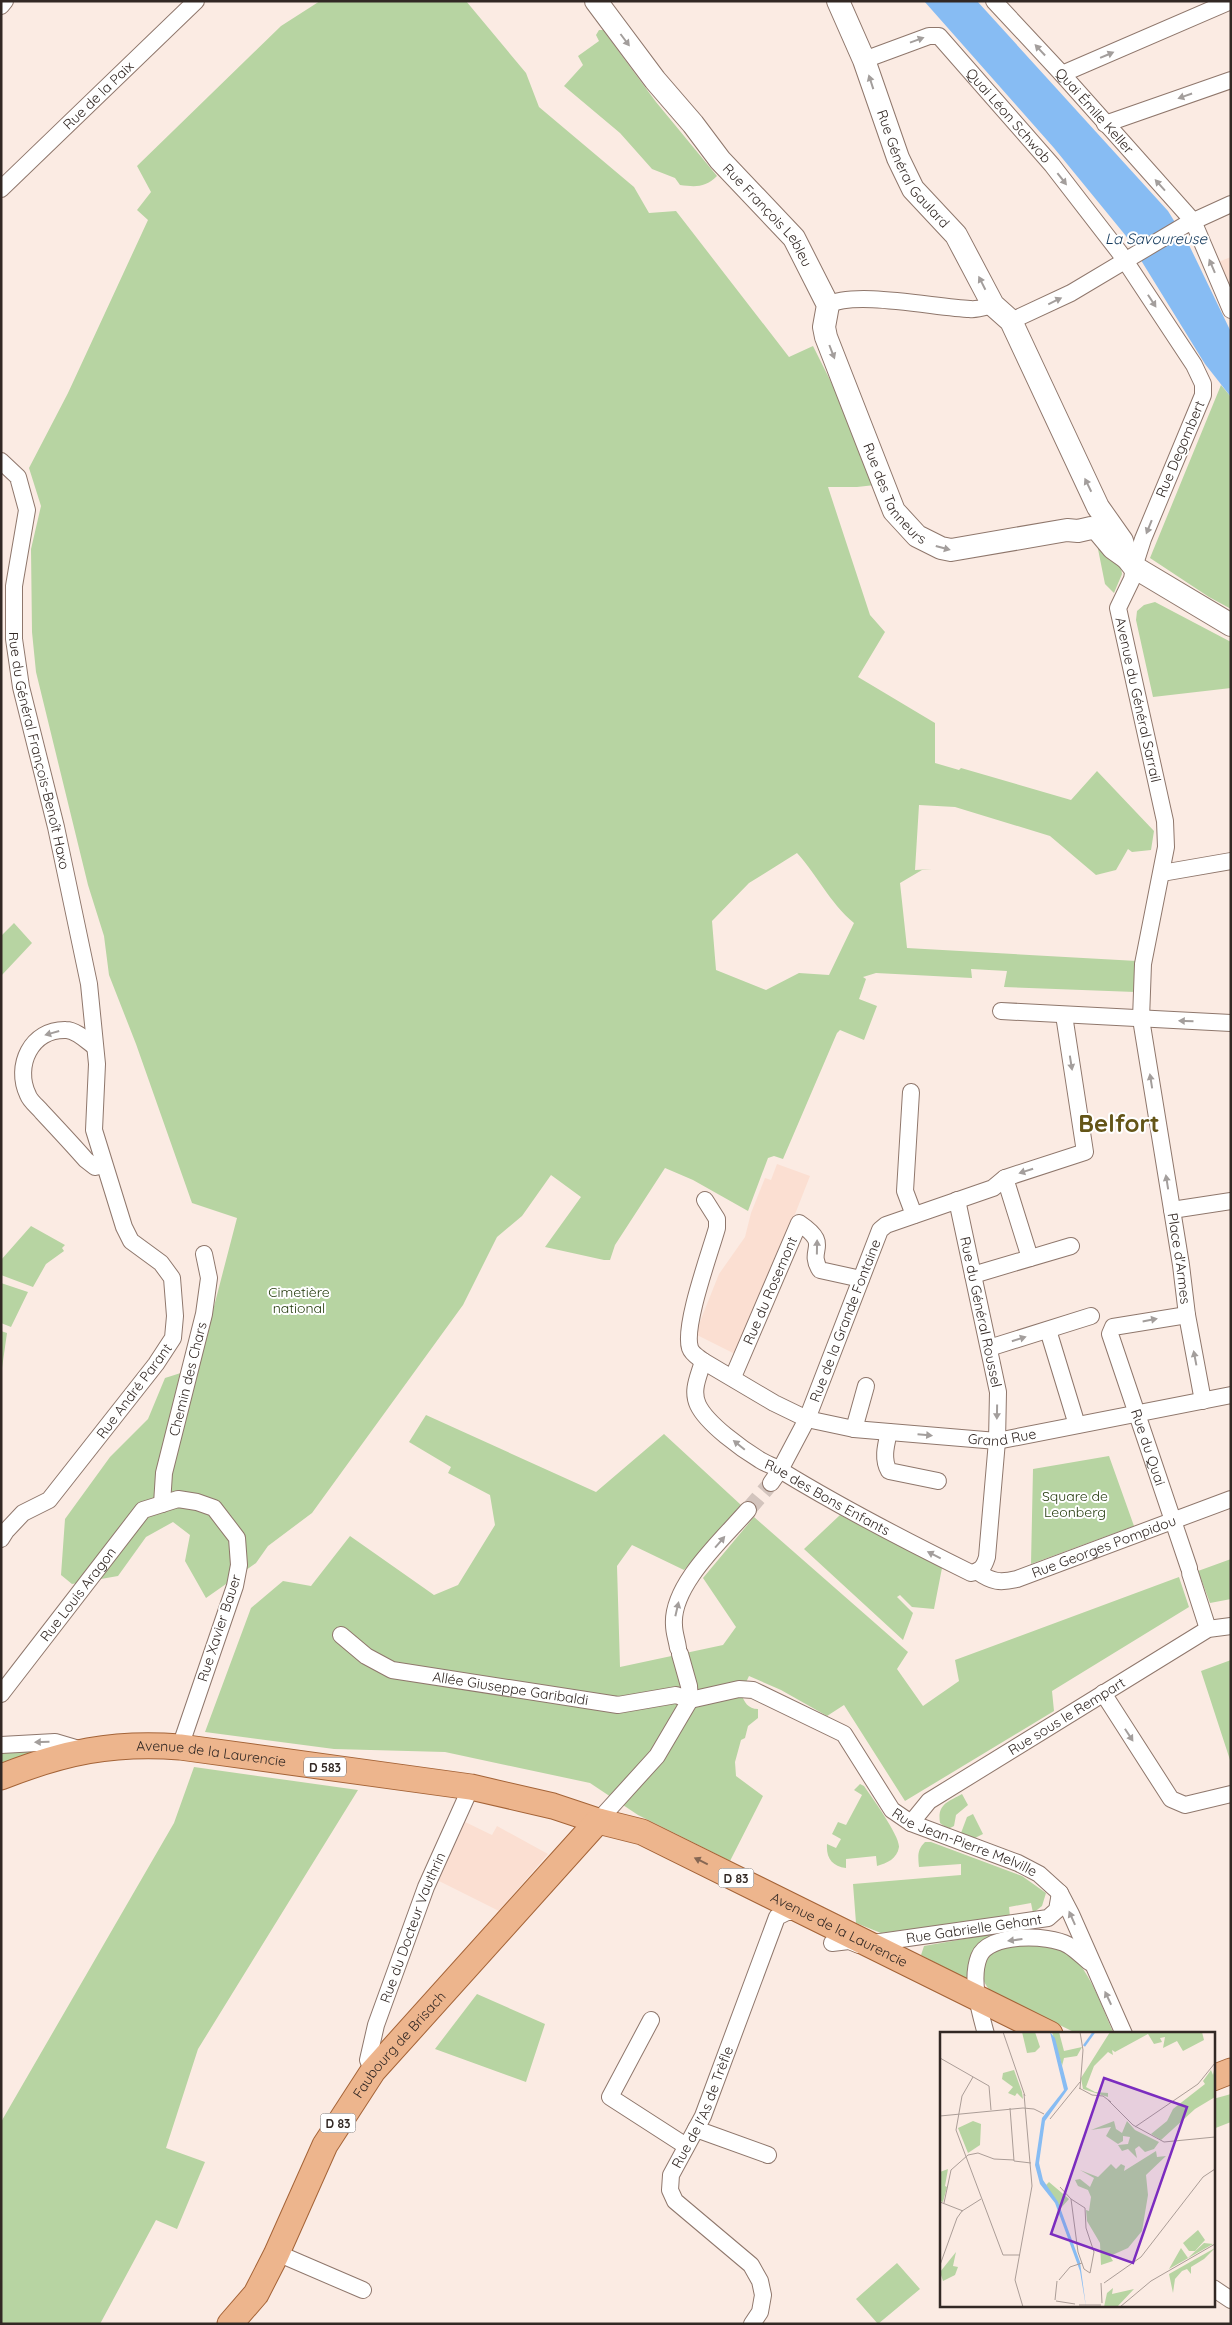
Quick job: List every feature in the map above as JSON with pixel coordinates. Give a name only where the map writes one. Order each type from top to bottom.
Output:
[{"type":"main road","name":"Rue François Lebleu","points":[[596,1],[655,80],[693,124],[720,160],[794,238],[828,305]]},
{"type":"main road","name":"Rue Général Gaulard","points":[[838,1],[864,60],[898,158],[913,189],[956,236],[993,305],[1011,322]]},
{"type":"main road","name":"Rue des Tanneurs","points":[[828,305],[824,327],[826,337],[850,400],[894,511],[917,536],[941,548],[951,550],[1067,530],[1078,531],[1091,528],[1098,530],[1113,548],[1130,563],[1231,625]]},
{"type":"main road","points":[[1011,322],[1098,507],[1122,541],[1130,563]]},
{"type":"main road","name":"Avenue de la Laurencie","points":[[82,1750],[145,1744],[180,1747],[471,1786],[553,1806],[598,1821],[642,1832],[870,1944],[982,2015],[1043,2032]]},
{"type":"main road","name":"D 583","points":[[1,1777],[44,1761],[82,1750]]},
{"type":"main road","name":"Avenue de la Laurencie","points":[[598,1821],[635,1847],[982,2015],[1023,2032]]},
{"type":"main road","name":"Faubourg de Brisach","points":[[233,2323],[256,2294],[277,2253],[325,2145],[373,2071],[598,1821]]},
{"type":"main road","points":[[1214,2078],[1231,2071]]},
{"type":"street","points":[[1,6],[5,1]]},
{"type":"street","name":"Rue de la Paix","points":[[1,189],[196,1]]},
{"type":"street","name":"Quai Émile Keller","points":[[994,1],[1062,74],[1187,224],[1231,310]]},
{"type":"street","points":[[1062,74],[1231,2]]},
{"type":"street","name":"Quai Léon Schwob","points":[[864,60],[929,36],[939,36],[1130,257]]},
{"type":"street","points":[[1105,124],[1231,80]]},
{"type":"street","points":[[1011,322],[1071,293],[1187,224],[1231,204]]},
{"type":"street","name":"Rue Degombert","points":[[1130,257],[1203,384],[1203,395],[1130,563]]},
{"type":"street","points":[[828,305],[841,300],[872,300],[972,310],[993,305]]},
{"type":"street","name":"Rue du Général François-Benoît Haxo","points":[[1,461],[18,477],[27,510],[14,586],[14,639],[21,687],[56,827],[89,984],[95,1047]]},
{"type":"street","name":"Rue des Tanneurs","points":[[1067,530],[1093,516],[1098,507]]},
{"type":"street","name":"Avenue du Général Sarrail","points":[[1130,563],[1132,579],[1118,608],[1165,820],[1166,847],[1143,964],[1141,1019]]},
{"type":"street","points":[[1162,873],[1231,861]]},
{"type":"street","points":[[1001,1011],[1231,1023]]},
{"type":"street","name":"Rue de la Grande Fontaine","points":[[776,1477],[807,1419],[880,1230],[886,1225],[993,1188],[1005,1178],[1085,1152],[1064,1015]]},
{"type":"street","name":"Place d'Armes","points":[[1113,1327],[1169,1316],[1187,1315],[1141,1019]]},
{"type":"street","points":[[95,1047],[82,1036],[67,1030],[47,1033],[32,1045],[24,1057],[22,1075],[28,1096],[86,1160],[95,1167],[104,1165]]},
{"type":"street","name":"Rue André Parant","points":[[1,1539],[23,1513],[49,1500],[156,1364],[173,1338],[175,1316],[172,1278],[161,1263],[131,1241],[124,1228],[94,1130],[97,1064],[95,1047]]},
{"type":"street","points":[[911,1092],[905,1190],[914,1216]]},
{"type":"street","points":[[1005,1178],[1030,1258]]},
{"type":"street","name":"Rue du Général Roussel","points":[[963,1198],[973,1275],[998,1392],[997,1441],[987,1557],[984,1566],[978,1572]]},
{"type":"street","points":[[703,1361],[695,1356],[690,1348],[688,1335],[717,1228],[717,1219],[706,1200]]},
{"type":"street","points":[[1172,1210],[1231,1201]]},
{"type":"street","name":"Rue du Rosemont","points":[[732,1376],[799,1223],[812,1232],[817,1239],[816,1265],[820,1270],[861,1279]]},
{"type":"street","points":[[973,1275],[1071,1246]]},
{"type":"street","name":"Chemin des Chars","points":[[162,1504],[164,1473],[204,1314],[209,1278],[204,1254]]},
{"type":"street","points":[[1187,1315],[1203,1400]]},
{"type":"street","points":[[989,1348],[1091,1316]]},
{"type":"street","name":"Rue du Quai","points":[[1113,1327],[1110,1334],[1112,1341],[1138,1413],[1208,1629]]},
{"type":"street","points":[[1048,1330],[1077,1425]]},
{"type":"street","name":"Grand Rue","points":[[703,1361],[732,1376],[774,1403],[807,1419],[854,1429],[997,1441],[1231,1395]]},
{"type":"street","name":"Rue des Bons Enfants","points":[[703,1361],[694,1396],[702,1412],[708,1420],[776,1477],[815,1493],[971,1573],[978,1572]]},
{"type":"street","points":[[854,1429],[866,1386]]},
{"type":"street","points":[[889,1432],[885,1464],[888,1471],[938,1481]]},
{"type":"street","name":"Rue Xavier Bauer","points":[[162,1504],[178,1499],[197,1502],[214,1508],[237,1538],[239,1566],[235,1586],[180,1747]]},
{"type":"street","name":"Rue Georges Pompidou","points":[[978,1572],[990,1580],[1002,1582],[1010,1580],[1231,1499]]},
{"type":"street","name":"Rue Louis Aragon","points":[[1,1694],[143,1510],[162,1504]]},
{"type":"street","points":[[598,1821],[657,1756],[690,1693],[674,1624],[676,1609],[680,1597],[693,1574],[748,1510]]},
{"type":"street","name":"Rue sous le Rempart","points":[[911,1823],[929,1800],[1208,1629],[1231,1626]]},
{"type":"street","name":"Allée Giuseppe Garibaldi","points":[[341,1635],[366,1656],[392,1670],[618,1705],[690,1693]]},
{"type":"street","name":"Rue Jean-Pierre Melville","points":[[690,1693],[739,1689],[753,1690],[844,1734],[892,1810],[911,1823],[952,1840],[1018,1863],[1039,1874],[1060,1893],[1071,1914],[1091,1963]]},
{"type":"street","points":[[1103,1693],[1171,1799],[1185,1805],[1231,1794]]},
{"type":"street","name":"Avenue de la Laurencie","points":[[1,1745],[55,1742],[82,1750]]},
{"type":"street","name":"Rue du Docteur Vauthrin","points":[[373,2071],[368,2060],[376,2025],[426,1887],[471,1786]]},
{"type":"street","name":"Rue Gabrielle Gehant","points":[[832,1943],[849,1941],[859,1945],[870,1944],[1048,1918],[1057,1910],[1060,1893]]},
{"type":"street","points":[[777,1916],[787,1912],[808,1912]]},
{"type":"street","name":"Rue de l'As de Trèfle","points":[[752,2324],[760,2312],[763,2296],[760,2281],[751,2265],[675,2201],[670,2190],[671,2175],[703,2116],[777,1916]]},
{"type":"street","name":"Rue Gabrielle Gehant","points":[[982,2015],[976,1978],[979,1958],[984,1948],[994,1942],[1040,1937],[1068,1944],[1091,1963],[1123,2032]]},
{"type":"street","points":[[651,2020],[610,2097],[686,2146]]},
{"type":"street","points":[[696,2129],[768,2156]]},
{"type":"street","points":[[277,2253],[362,2290]]},
{"type":"street","points":[[1214,2289],[1231,2300]]},
{"type":"shaded area","points":[[1231,257],[1231,292],[1218,262]]},
{"type":"shaded area","points":[[777,1164],[810,1176],[764,1293],[737,1355],[695,1334],[719,1274],[745,1237],[751,1213],[765,1178],[771,1180]]},
{"type":"shaded area","points":[[461,1820],[492,1835],[497,1826],[548,1854],[499,1911],[435,1879]]},
{"type":"green space","name":"Cimetière national","points":[[320,1],[466,1],[526,73],[539,107],[634,187],[649,213],[676,211],[789,357],[813,346],[843,406],[875,485],[828,487],[870,615],[885,632],[858,677],[935,723],[935,763],[959,770],[961,768],[1071,800],[1097,771],[1154,831],[1151,850],[1132,852],[1128,849],[1116,870],[1096,875],[1050,836],[955,807],[919,805],[915,870],[932,869],[922,870],[900,883],[907,948],[1137,961],[1135,992],[1004,987],[1007,971],[971,969],[972,978],[876,973],[863,977],[866,979],[859,999],[877,1006],[864,1040],[840,1030],[837,1033],[783,1159],[774,1156],[768,1158],[748,1211],[693,1180],[665,1168],[615,1245],[610,1260],[545,1247],[581,1197],[551,1175],[522,1216],[497,1237],[463,1305],[312,1513],[268,1546],[256,1563],[206,1598],[185,1561],[190,1535],[173,1522],[146,1537],[118,1576],[72,1584],[61,1575],[65,1519],[110,1457],[148,1419],[165,1378],[187,1371],[205,1341],[237,1218],[192,1203],[136,1044],[109,975],[104,936],[88,885],[36,672],[32,632],[31,549],[41,506],[29,468],[68,393],[148,220],[137,210],[151,192],[137,166],[281,26]],"holes":[[[797,853],[831,898],[854,923],[829,975],[799,973],[766,990],[716,970],[712,921],[749,883]]]},
{"type":"green space","points":[[599,30],[603,30],[656,102],[717,176],[713,180],[700,186],[680,185],[675,178],[652,169],[620,133],[564,86],[583,65],[578,56],[599,41],[596,35]]},
{"type":"green space","points":[[1221,385],[1231,397],[1231,609],[1209,597],[1150,558]]},
{"type":"green space","points":[[1095,534],[1121,567],[1122,574],[1114,593],[1105,584]]},
{"type":"green space","points":[[1155,602],[1231,642],[1231,688],[1153,697],[1136,620],[1137,611],[1144,605]]},
{"type":"green space","points":[[14,923],[32,943],[1,976],[1,936]]},
{"type":"green space","points":[[31,1226],[65,1245],[62,1248],[64,1251],[46,1264],[33,1287],[1,1275],[1,1260]]},
{"type":"green space","points":[[1,1283],[28,1292],[11,1327],[1,1323]]},
{"type":"green space","points":[[1,1331],[7,1333],[1,1375]]},
{"type":"green space","points":[[426,1415],[596,1492],[664,1434],[741,1505],[684,1570],[632,1545],[617,1566],[620,1667],[723,1645],[736,1627],[703,1578],[754,1517],[908,1652],[897,1669],[923,1706],[959,1681],[955,1660],[1179,1577],[1189,1607],[1052,1691],[1054,1711],[905,1801],[844,1705],[827,1716],[781,1690],[749,1676],[741,1693],[747,1704],[752,1708],[758,1709],[758,1718],[748,1726],[745,1738],[741,1740],[735,1762],[736,1776],[763,1796],[730,1861],[638,1815],[590,1783],[445,1752],[334,1749],[205,1732],[251,1608],[283,1581],[311,1586],[350,1536],[434,1595],[458,1585],[495,1525],[490,1495],[448,1473],[451,1467],[409,1442]]},
{"type":"green space","name":"Square de Leonberg","points":[[1109,1456],[1134,1526],[1031,1564],[1033,1469]]},
{"type":"green space","points":[[840,1515],[942,1568],[934,1609],[912,1607],[900,1595],[897,1597],[913,1613],[903,1640],[804,1549]]},
{"type":"green space","points":[[1231,1559],[1231,1599],[1210,1603],[1198,1571]]},
{"type":"green space","points":[[1231,1660],[1231,1763],[1201,1671]]},
{"type":"green space","points":[[1,1750],[40,1750],[1,1765]]},
{"type":"green space","points":[[194,1767],[358,1790],[198,2049],[166,2148],[205,2162],[177,2229],[156,2220],[100,2324],[1,2324],[1,2122],[174,1823]]},
{"type":"green space","points":[[860,1784],[864,1786],[884,1816],[895,1834],[899,1847],[896,1855],[891,1860],[877,1866],[876,1856],[846,1859],[846,1868],[837,1865],[831,1860],[827,1844],[836,1848],[841,1839],[832,1834],[838,1822],[846,1825],[862,1795],[854,1790]]},
{"type":"green space","points":[[962,1794],[968,1805],[956,1815],[954,1826],[948,1829],[940,1823],[940,1812],[945,1804]]},
{"type":"green space","points":[[973,1814],[983,1834],[975,1838],[961,1833],[967,1817]]},
{"type":"green space","points":[[925,1842],[931,1842],[1022,1876],[1046,1893],[1042,1906],[1033,1913],[1031,1903],[1009,1907],[1010,1917],[881,1933],[856,1923],[853,1884],[961,1875],[961,1864],[919,1867],[919,1853]]},
{"type":"green space","points":[[1032,1927],[1033,1932],[996,1937],[968,1980],[921,1955],[924,1946]]},
{"type":"green space","points":[[1022,1944],[1054,1945],[1065,1950],[1084,1970],[1098,1996],[1113,2032],[1074,2032],[990,1991],[984,1981],[982,1972],[989,1951]]},
{"type":"green space","points":[[477,1994],[545,2024],[526,2082],[435,2049]]},
{"type":"green space","points":[[1231,2094],[1231,2122],[1214,2129],[1214,2099]]},
{"type":"green space","points":[[897,2263],[920,2289],[878,2324],[856,2299]]},
{"type":"water","name":"La Savoureuse","points":[[924,1],[977,1],[1168,211],[1189,245],[1231,332],[1231,397],[1205,364],[1126,236],[1054,148]]},
{"type":"tunnel","points":[[748,1510],[771,1483]]},
{"type":"district","name":"Belfort","points":[[1119,1123]]}]
